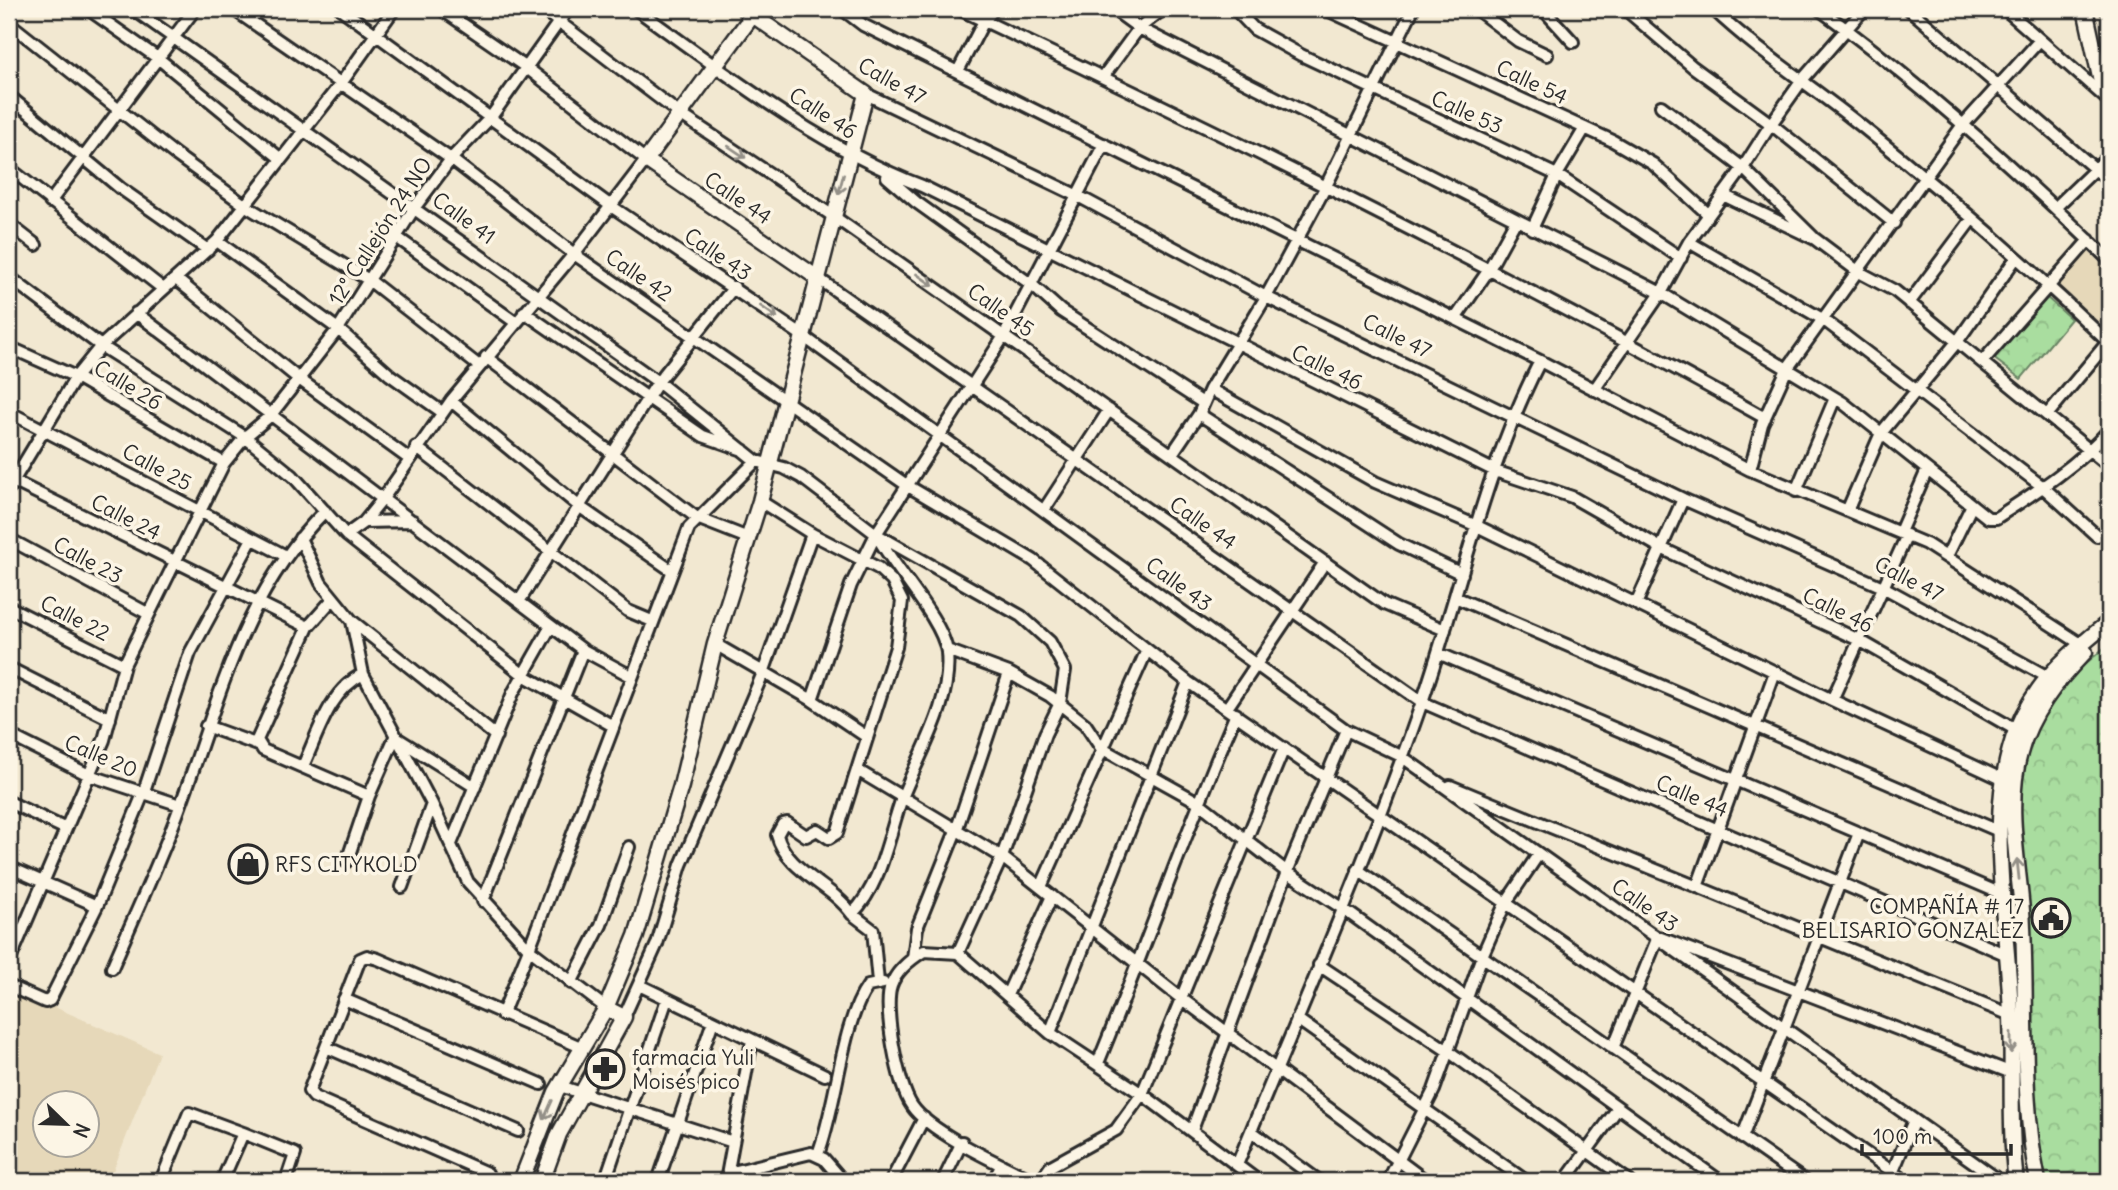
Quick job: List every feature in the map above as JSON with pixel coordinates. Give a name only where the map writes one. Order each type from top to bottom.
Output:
[{"type":"street","points":[[88,9],[159,59],[281,159]]},
{"type":"street","name":"Calle 41","points":[[133,9],[658,382],[743,450],[762,462],[801,477],[876,534],[1021,616],[1050,642],[1065,670],[1060,703],[1045,734],[1002,857],[958,953]]},
{"type":"street","points":[[50,202],[195,9]]},
{"type":"street","name":"Calle 42","points":[[233,9],[342,82],[450,159],[574,254],[908,486],[1033,560],[1188,682],[1763,1084],[1891,1177],[1906,1181]]},
{"type":"street","name":"Calle 43","points":[[341,9],[611,206],[803,336],[1346,730],[1401,756],[2000,1181]]},
{"type":"street","points":[[10,483],[76,377],[100,346],[217,241],[342,82],[394,9]]},
{"type":"street","name":"Calle 44","points":[[441,9],[527,68],[646,160],[1422,702],[2007,955]]},
{"type":"street","name":"Calle 45","points":[[542,9],[680,114],[833,216],[1384,604],[1445,630]]},
{"type":"street","name":"12° Callejón 24 NO","points":[[9,962],[13,939],[42,884],[89,775],[110,719],[124,664],[224,463],[245,437],[270,416],[338,329],[415,207],[450,159],[491,117],[568,9]]},
{"type":"street","name":"Calle 46","points":[[636,9],[716,66],[849,154],[879,170],[922,186],[1495,471],[1572,497],[1662,549],[1859,640],[2017,730]]},
{"type":"street","points":[[842,9],[863,24],[1455,318],[1750,470],[1903,533],[1947,556],[2081,644]]},
{"type":"street","points":[[959,9],[1103,77],[1628,341],[1765,418]]},
{"type":"street","points":[[958,71],[984,20],[994,9]]},
{"type":"street","points":[[1113,9],[1139,29],[1661,293],[1835,398],[1989,518],[1996,518],[2043,487],[2091,450],[2109,430]]},
{"type":"street","points":[[1103,77],[1139,29],[1163,9]]},
{"type":"street","name":"Calle 53","points":[[1235,9],[1254,29],[1372,90],[1558,175],[1681,258]]},
{"type":"street","name":"Calle 54","points":[[1325,9],[1585,128],[1653,164],[1708,214]]},
{"type":"street","points":[[1172,454],[1266,297],[1325,188],[1395,40],[1413,9]]},
{"type":"street","points":[[1476,9],[1518,41],[1547,55]]},
{"type":"street","points":[[1543,9],[1573,43]]},
{"type":"street","points":[[1713,9],[1733,28],[1803,79],[1927,178],[2108,343],[2047,415]]},
{"type":"street","points":[[1819,9],[2056,207],[2109,260]]},
{"type":"street","points":[[1594,390],[1661,293],[1689,242],[1743,168],[1771,124],[1803,79],[1864,9]]},
{"type":"street","points":[[1909,9],[2109,181]]},
{"type":"street","points":[[2005,9],[2109,100]]},
{"type":"street","points":[[2085,9],[2101,82],[2109,100]]},
{"type":"street","points":[[2105,9],[2109,12]]},
{"type":"street","points":[[1628,10],[1693,68],[1771,124],[1894,223]]},
{"type":"street","points":[[346,535],[364,522],[382,500],[408,457],[442,412],[611,206],[716,66],[748,12]]},
{"type":"street","name":"Calle 47","points":[[748,12],[866,94],[1078,196],[1266,297],[1683,499],[1883,587],[2046,676]]},
{"type":"street","points":[[9,23],[176,155],[246,206],[369,280],[613,453],[697,518],[748,538]]},
{"type":"street","points":[[1750,470],[1765,418],[1787,369],[1962,126],[2040,40]]},
{"type":"street","points":[[521,1181],[534,1142],[560,1086],[606,1008],[636,936],[681,786],[715,644],[760,501],[762,462],[786,399],[866,94]]},
{"type":"street","points":[[9,96],[120,188],[208,250]]},
{"type":"street","points":[[1661,106],[1743,168],[1801,221],[1815,239]]},
{"type":"street","points":[[1532,229],[1585,128]]},
{"type":"street","points":[[812,700],[863,559],[876,534],[1004,336],[1104,145]]},
{"type":"street","points":[[2056,207],[2109,156]]},
{"type":"street","points":[[9,168],[162,288]]},
{"type":"street","points":[[879,170],[916,202],[1032,285],[1061,311],[1201,409],[1399,544],[1462,574]]},
{"type":"street","points":[[1723,195],[1815,239],[1859,272],[1909,303],[2109,466]]},
{"type":"street","points":[[1909,303],[1972,219]]},
{"type":"street","points":[[1455,318],[1488,271],[1516,220]]},
{"type":"street","points":[[9,223],[36,245]]},
{"type":"street","points":[[395,236],[515,322]]},
{"type":"street","points":[[1982,362],[2089,240]]},
{"type":"street","points":[[217,241],[338,329],[390,376],[442,412]]},
{"type":"street","points":[[1689,242],[1824,320],[2043,487],[2097,536]]},
{"type":"street","points":[[1847,511],[1881,433],[1957,342],[2016,258]]},
{"type":"street","points":[[9,277],[100,346],[245,437],[293,476],[346,535],[525,676],[612,726]]},
{"type":"street","points":[[176,279],[299,379],[408,457]]},
{"type":"street","points":[[520,600],[658,382],[697,338],[734,288]]},
{"type":"street","points":[[524,312],[703,436],[743,450]]},
{"type":"street","points":[[136,313],[583,650],[631,676]]},
{"type":"street","name":"Calle 26","points":[[9,348],[76,377],[224,463]]},
{"type":"street","points":[[1237,1165],[1358,870],[1422,702],[1513,415],[1540,361]]},
{"type":"street","points":[[1210,389],[1375,482],[1478,526],[1832,700],[2004,780]]},
{"type":"street","points":[[1796,491],[1835,398]]},
{"type":"street","points":[[451,401],[580,507],[671,570]]},
{"type":"street","points":[[1044,510],[1110,410]]},
{"type":"street","name":"Calle 25","points":[[9,412],[286,556]]},
{"type":"street","points":[[416,447],[628,611],[652,621]]},
{"type":"street","points":[[502,1015],[671,570],[697,518],[762,462]]},
{"type":"street","points":[[1832,700],[1883,587],[1927,470]]},
{"type":"street","name":"Calle 24","points":[[10,483],[175,563],[227,585],[257,604],[308,627]]},
{"type":"street","points":[[1637,603],[1683,499]]},
{"type":"street","points":[[760,501],[812,534],[863,559],[892,581],[902,601],[896,647],[833,837],[824,837],[817,830],[806,836],[788,823],[783,824],[777,835],[786,855],[833,891],[852,914],[873,930],[878,982]]},
{"type":"street","points":[[1947,556],[1972,505]]},
{"type":"street","points":[[112,968],[180,804],[220,684],[257,604],[286,556],[325,511]]},
{"type":"street","points":[[364,522],[413,521]]},
{"type":"street","points":[[542,1181],[559,1135],[624,1017],[657,944],[681,865],[763,673],[812,534]]},
{"type":"street","points":[[852,914],[874,884],[903,796],[935,724],[946,685],[947,650],[935,622],[888,557],[876,534]]},
{"type":"street","points":[[300,538],[332,600],[352,621],[496,736]]},
{"type":"street","name":"Calle 23","points":[[9,539],[149,614]]},
{"type":"street","points":[[9,986],[45,1002],[50,1000],[97,905],[143,794],[190,653],[252,540]]},
{"type":"street","points":[[1098,1063],[1139,965],[1232,711],[1256,664],[1325,562]]},
{"type":"street","points":[[1455,597],[2001,832]]},
{"type":"street","points":[[258,745],[261,725],[308,627],[332,600]]},
{"type":"street","name":"Calle 22","points":[[9,607],[124,664]]},
{"type":"street","points":[[352,621],[363,674],[432,804],[468,882],[529,949],[606,1008],[624,1017]]},
{"type":"street","points":[[2016,1181],[2011,1015],[2001,832],[2004,780],[2017,730],[2046,676],[2109,622]]},
{"type":"street","points":[[451,844],[513,693],[525,676],[551,625]]},
{"type":"street","points":[[2038,1181],[2030,1143],[2023,924],[2014,833],[2015,778],[2020,752],[2041,704],[2057,681],[2088,650],[2109,634]]},
{"type":"street","points":[[715,644],[812,700],[867,737]]},
{"type":"street","points":[[483,901],[583,650]]},
{"type":"street","points":[[947,650],[1009,673],[1060,703],[1086,724],[1101,748],[1198,802],[1287,872],[1342,908],[1720,1181]]},
{"type":"street","points":[[1041,887],[1147,650]]},
{"type":"street","points":[[1437,653],[2004,895]]},
{"type":"street","points":[[9,668],[110,719]]},
{"type":"street","points":[[1697,887],[1775,672]]},
{"type":"street","points":[[912,958],[917,928],[957,828],[1009,673]]},
{"type":"street","points":[[303,766],[337,694],[349,681],[363,674]]},
{"type":"street","points":[[1050,1033],[1188,682]]},
{"type":"street","points":[[206,726],[258,745],[369,796]]},
{"type":"street","points":[[1192,1130],[1287,872],[1328,779],[1346,730]]},
{"type":"street","name":"Calle 20","points":[[9,735],[89,775],[180,804]]},
{"type":"street","points":[[395,737],[475,787]]},
{"type":"street","points":[[347,861],[369,796],[395,737]]},
{"type":"street","points":[[1258,1181],[1142,1094],[1050,1033],[958,953],[924,951],[912,958],[891,986],[889,1010],[894,1048],[911,1105],[924,1118],[1002,1165],[1037,1181],[1051,1166],[1116,1130],[1142,1094],[1284,748]]},
{"type":"street","points":[[857,771],[1002,857],[1182,999],[1426,1181]]},
{"type":"street","points":[[1433,779],[2011,1015]]},
{"type":"street","points":[[9,802],[66,829]]},
{"type":"street","points":[[402,887],[432,804]]},
{"type":"street","points":[[1742,1138],[1859,834]]},
{"type":"street","points":[[572,983],[601,925],[629,847]]},
{"type":"street","points":[[1388,1181],[1425,1108],[1482,956],[1505,904],[1538,855]]},
{"type":"street","points":[[9,867],[42,884],[97,905]]},
{"type":"street","points":[[1358,870],[1805,1181]]},
{"type":"street","points":[[1007,995],[1052,895]]},
{"type":"street","points":[[2006,926],[2023,924]]},
{"type":"street","points":[[1613,1048],[1658,937],[2012,1073]]},
{"type":"street","points":[[487,1173],[314,1097],[309,1091],[309,1083],[360,959],[367,956],[583,1048]]},
{"type":"street","points":[[1319,965],[1448,1051],[1629,1181]]},
{"type":"street","points":[[818,1154],[831,1114],[854,1013],[868,986],[878,982],[891,986]]},
{"type":"street","points":[[639,985],[825,1074]]},
{"type":"street","points":[[344,999],[541,1084]]},
{"type":"street","points":[[605,1181],[667,999]]},
{"type":"street","points":[[1297,1019],[1526,1181]]},
{"type":"street","points":[[659,1181],[713,1021]]},
{"type":"street","points":[[752,1040],[727,1177],[797,1155],[818,1154],[843,1181]]},
{"type":"street","points":[[326,1047],[518,1131]]},
{"type":"street","points":[[560,1086],[733,1142]]},
{"type":"street","points":[[1564,1181],[1618,1108]]},
{"type":"street","points":[[161,1181],[190,1113],[295,1154],[286,1181]]},
{"type":"street","points":[[891,1181],[924,1118]]},
{"type":"street","points":[[1891,1177],[1913,1119]]},
{"type":"street","points":[[1251,1131],[1319,1181]]},
{"type":"street","points":[[222,1181],[243,1133]]},
{"type":"street","points":[[943,1181],[962,1142]]},
{"type":"street","points":[[993,1181],[1002,1165]]},
{"type":"shaded area","points":[[2087,250],[2109,272],[2109,312],[2096,325],[2052,289]]},
{"type":"shaded area","points":[[9,987],[159,1053],[109,1181],[9,1181]]},
{"type":"green space","points":[[2045,296],[2071,319],[2021,379],[1992,357]]},
{"type":"green space","points":[[2109,644],[2109,1181],[2041,1181],[2032,1073],[2030,935],[2020,827],[2023,766],[2044,707],[2078,670]]},
{"type":"place","name":"RFS CITYKOLD","points":[[248,864]]},
{"type":"place","name":"COMPAÑÍA # 17 BELISARIO GONZALEZ","points":[[2051,918]]},
{"type":"place","name":"farmacia Yuli Moisés pico","points":[[605,1069]]}]
